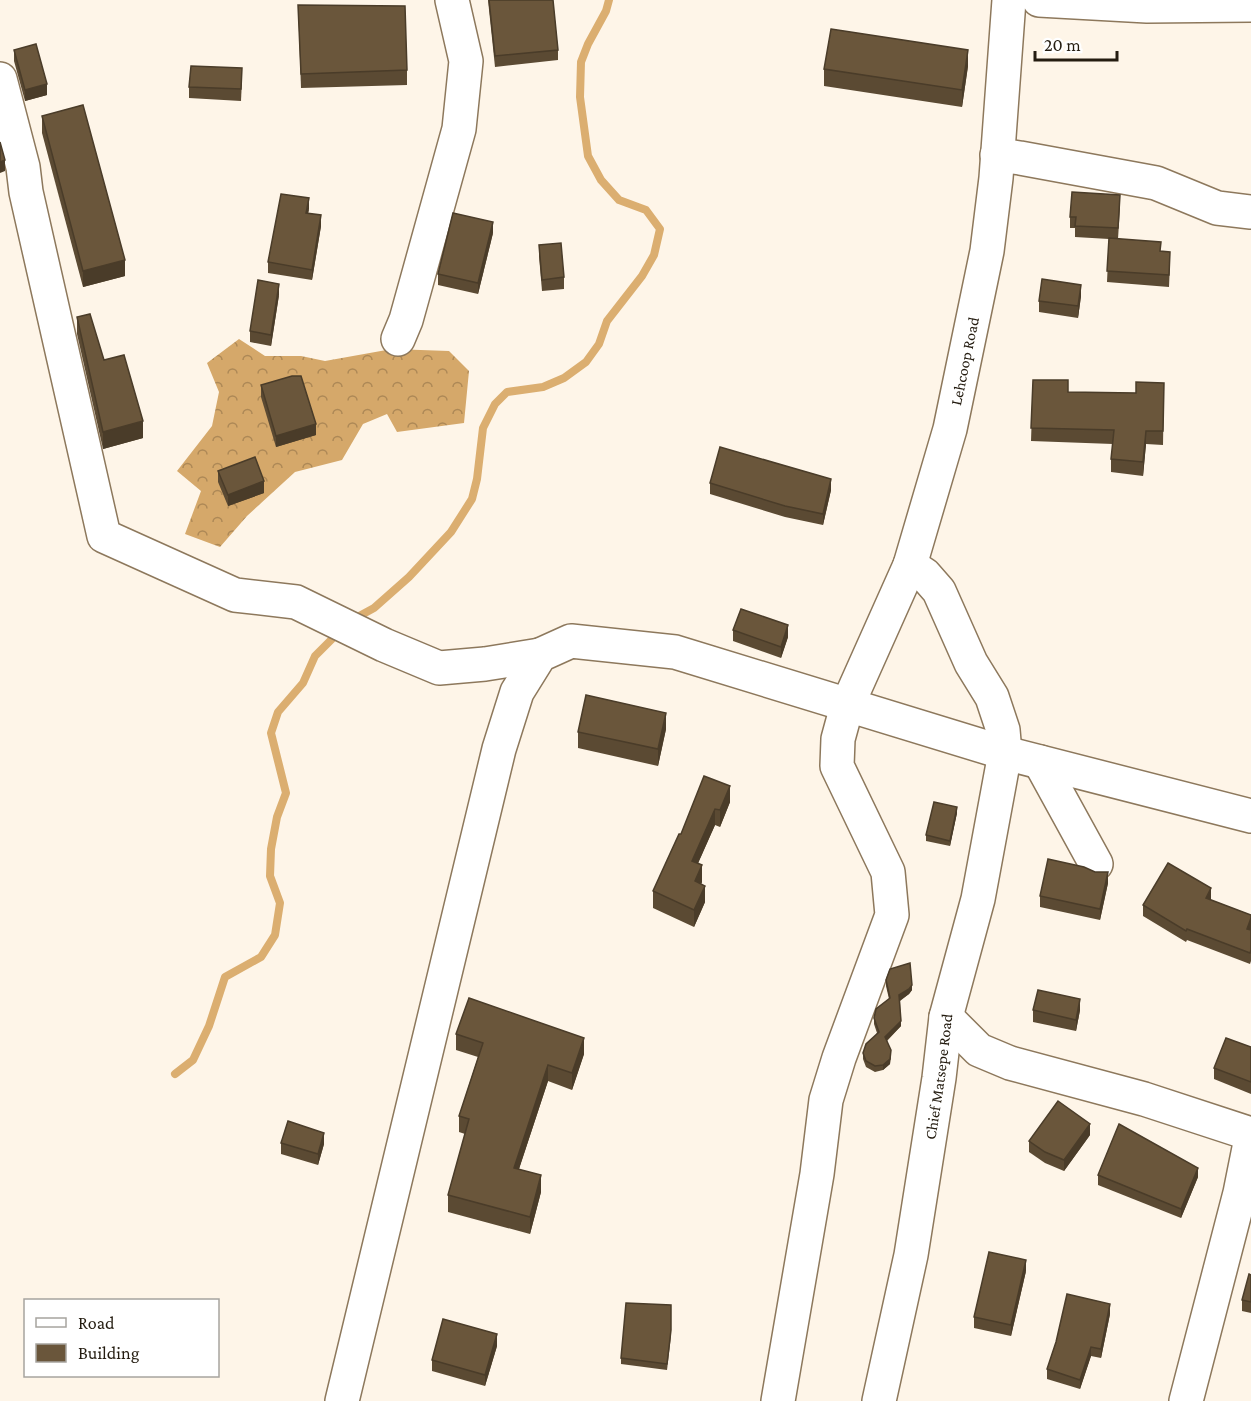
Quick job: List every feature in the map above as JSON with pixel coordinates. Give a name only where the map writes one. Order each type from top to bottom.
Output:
[{"type":"street","points":[[399,339],[459,129],[466,61],[452,0]]},
{"type":"street","name":"Lehcoop Road","points":[[778,1401],[817,1174],[825,1100],[838,1058],[892,915],[888,873],[837,766],[838,739],[847,706],[910,565],[950,429],[987,251],[998,155],[1009,0]]},
{"type":"street","points":[[1039,0],[1147,6],[1201,3],[1251,5]]},
{"type":"street","points":[[0,79],[23,167],[26,192],[104,536],[236,596],[296,602],[384,645],[439,668],[485,664],[540,655],[571,641],[675,652],[1005,753],[1251,816]]},
{"type":"street","points":[[998,155],[1156,183],[1217,208],[1251,212]]},
{"type":"street","name":"Chief Matsepe Road","points":[[879,1401],[911,1255],[939,1078],[946,1017],[978,899],[1005,753],[1003,730],[992,697],[953,626],[939,591],[924,575],[910,565]]},
{"type":"street","points":[[342,1401],[499,749],[518,692],[540,655]]},
{"type":"street","points":[[1040,762],[1096,864]]},
{"type":"street","points":[[946,1017],[979,1050],[1010,1062],[1144,1099],[1251,1136],[1240,1193],[1186,1401]]},
{"type":"green space","points":[[239,339],[265,356],[301,356],[325,361],[392,349],[449,351],[469,371],[464,423],[397,432],[387,414],[363,424],[342,460],[295,472],[247,516],[220,547],[185,534],[201,491],[177,471],[212,426],[219,392],[207,363]]},
{"type":"building","points":[[489,0],[553,0],[558,50],[495,56]]},
{"type":"building","points":[[298,5],[405,6],[407,70],[301,74]]},
{"type":"building","points":[[831,29],[968,50],[962,90],[824,69]]},
{"type":"building","points":[[36,44],[47,84],[25,90],[14,50]]},
{"type":"building","points":[[191,66],[242,68],[241,89],[189,87]]},
{"type":"building","points":[[83,105],[125,260],[83,271],[42,116]]},
{"type":"building","points":[[0,142],[5,160],[0,162]]},
{"type":"building","points":[[1072,192],[1120,195],[1118,228],[1075,226],[1076,217],[1070,217]]},
{"type":"building","points":[[281,194],[309,198],[306,213],[321,215],[312,270],[268,262]]},
{"type":"building","points":[[453,213],[493,222],[478,283],[438,274]]},
{"type":"building","points":[[1109,238],[1161,242],[1160,251],[1170,252],[1169,275],[1107,271]]},
{"type":"building","points":[[561,243],[564,277],[542,280],[539,245]]},
{"type":"building","points":[[1042,279],[1081,285],[1078,306],[1039,301]]},
{"type":"building","points":[[258,280],[279,284],[271,335],[250,331]]},
{"type":"building","points":[[90,314],[104,360],[124,355],[143,421],[103,432],[77,317]]},
{"type":"building","points":[[292,376],[301,376],[316,424],[276,436],[261,385]]},
{"type":"building","points":[[1033,380],[1068,380],[1068,392],[1136,393],[1136,382],[1164,383],[1163,431],[1146,431],[1143,462],[1111,459],[1114,430],[1031,428]]},
{"type":"building","points":[[720,447],[831,479],[823,514],[785,506],[710,483]]},
{"type":"building","points":[[255,457],[264,481],[228,495],[218,471]]},
{"type":"building","points":[[741,609],[788,625],[781,647],[733,630]]},
{"type":"building","points":[[586,695],[666,713],[658,749],[578,732]]},
{"type":"building","points":[[704,776],[730,786],[720,810],[715,809],[692,861],[702,865],[695,881],[705,886],[694,910],[653,891],[681,834]]},
{"type":"building","points":[[934,802],[957,807],[950,841],[926,835]]},
{"type":"building","points":[[1048,859],[1084,867],[1095,872],[1108,872],[1100,909],[1040,896]]},
{"type":"building","points":[[1168,863],[1211,888],[1206,898],[1251,915],[1247,929],[1251,930],[1250,953],[1187,929],[1186,931],[1143,905]]},
{"type":"building","points":[[910,963],[912,985],[899,995],[901,1021],[885,1037],[891,1050],[890,1059],[883,1065],[875,1066],[866,1061],[863,1053],[866,1044],[879,1032],[874,1018],[876,1009],[890,998],[886,980],[890,969]]},
{"type":"building","points":[[1038,990],[1080,999],[1076,1020],[1033,1010]]},
{"type":"building","points":[[469,998],[584,1038],[572,1073],[548,1065],[514,1168],[541,1175],[530,1217],[448,1195],[469,1119],[459,1116],[483,1043],[456,1034]]},
{"type":"building","points":[[1226,1038],[1251,1047],[1251,1082],[1214,1068]]},
{"type":"building","points":[[1058,1101],[1090,1124],[1064,1160],[1045,1152],[1029,1141]]},
{"type":"building","points":[[288,1121],[324,1133],[318,1154],[281,1143]]},
{"type":"building","points":[[1119,1124],[1198,1168],[1181,1209],[1098,1175]]},
{"type":"building","points":[[989,1252],[1026,1260],[1011,1325],[974,1317]]},
{"type":"building","points":[[1249,1274],[1251,1275],[1251,1302],[1242,1300]]},
{"type":"building","points":[[1067,1294],[1110,1304],[1101,1349],[1091,1347],[1080,1380],[1047,1369]]},
{"type":"building","points":[[626,1303],[671,1305],[667,1364],[621,1358]]},
{"type":"building","points":[[443,1319],[497,1334],[485,1375],[432,1360]]},
{"type":"waterway","points":[[352,620],[374,608],[409,577],[451,532],[472,499],[477,479],[483,428],[495,404],[507,392],[543,387],[564,378],[586,362],[599,344],[607,321],[642,276],[654,255],[660,229],[646,210],[619,200],[601,180],[588,156],[580,97],[581,62],[609,0]]},
{"type":"waterway","points":[[175,1074],[193,1060],[209,1026],[225,977],[261,957],[275,935],[280,903],[270,876],[271,849],[277,817],[286,793],[271,733],[278,712],[303,683],[315,656],[340,631]]}]
